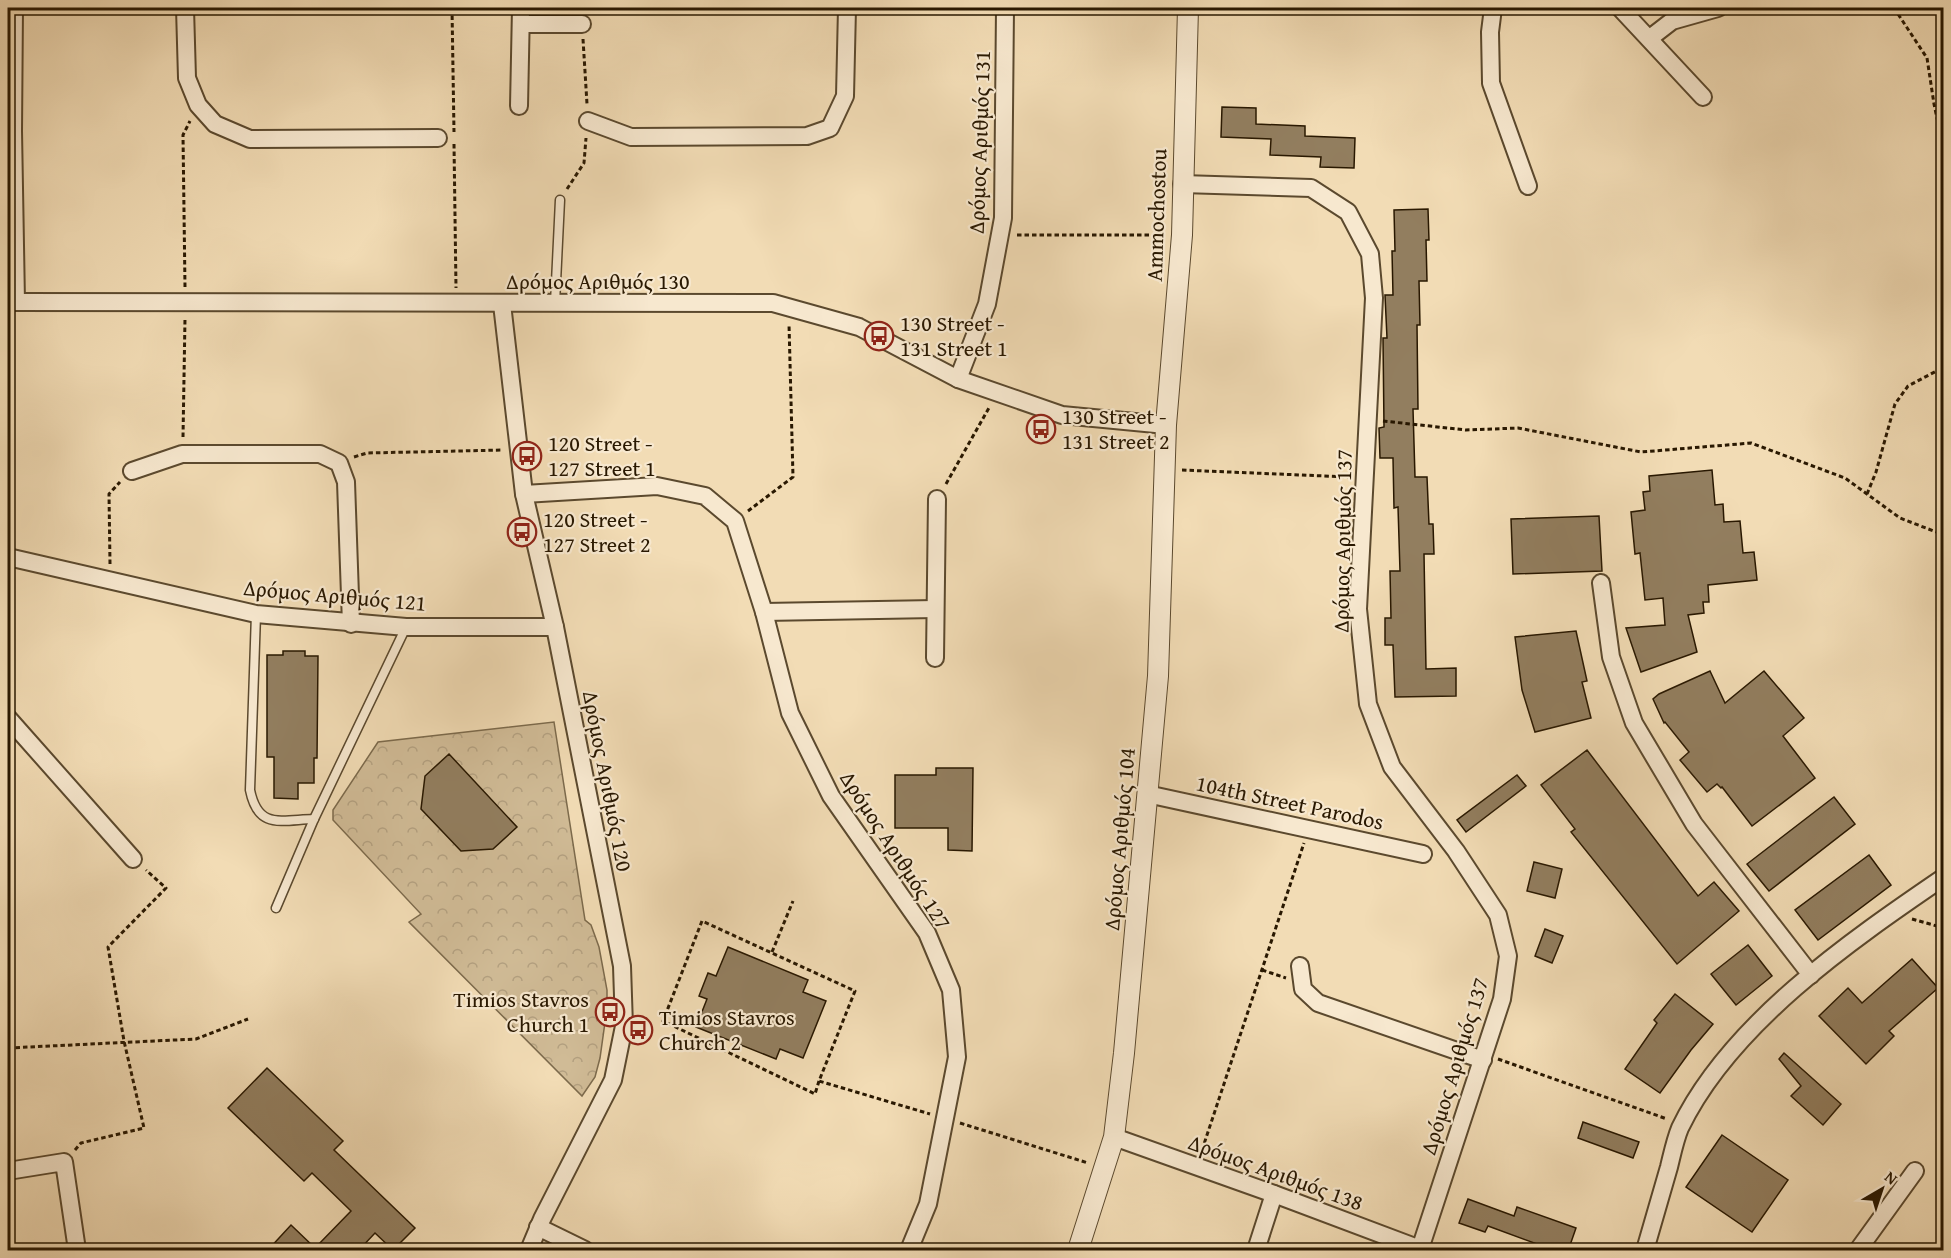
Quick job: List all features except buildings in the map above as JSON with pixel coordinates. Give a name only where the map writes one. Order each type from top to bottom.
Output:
[{"type":"street","points":[[12,302],[10,131],[14,8]]},
{"type":"street","points":[[185,8],[187,78],[198,105],[215,124],[250,139],[438,138]]},
{"type":"street","points":[[588,121],[631,137],[807,136],[830,128],[845,96],[847,8]]},
{"type":"street","name":"Δρόμος Αριθμός 131","points":[[958,379],[987,304],[1003,218],[1005,8]]},
{"type":"street","name":"Ammochostou","points":[[1166,425],[1182,235],[1188,8]]},
{"type":"street","points":[[1493,8],[1490,32],[1491,83],[1528,186]]},
{"type":"street","points":[[1620,8],[1703,97]]},
{"type":"street","points":[[1650,38],[1672,21],[1718,8]]},
{"type":"street","points":[[519,106],[521,16],[582,24]]},
{"type":"street","name":"Δρόμος Αριθμός 137","points":[[1182,184],[1311,188],[1348,212],[1370,254],[1374,298],[1358,609],[1368,704],[1392,766],[1456,851],[1498,915],[1508,956],[1503,999],[1422,1250]]},
{"type":"street","name":"Δρόμος Αριθμός 130","points":[[12,302],[773,303],[859,327],[958,379],[1062,416],[1166,425]]},
{"type":"street","name":"Δρόμος Αριθμός 120","points":[[502,304],[524,494],[555,627],[622,966],[624,1026],[613,1080],[538,1227],[529,1251]]},
{"type":"street","name":"Δρόμος Αριθμός 104","points":[[1078,1251],[1114,1137],[1125,1042],[1158,676],[1166,425]]},
{"type":"street","points":[[132,471],[182,454],[320,454],[339,463],[346,482],[351,624]]},
{"type":"street","points":[[524,494],[657,486],[705,496],[735,521]]},
{"type":"street","points":[[935,658],[938,499]]},
{"type":"street","name":"Δρόμος Αριθμός 127","points":[[735,521],[764,612],[790,713],[831,796],[927,933],[951,990],[957,1056],[928,1204],[909,1251]]},
{"type":"street","name":"Δρόμος Αριθμός 121","points":[[8,557],[256,614],[406,627],[555,627]]},
{"type":"street","points":[[1601,583],[1611,657],[1634,723],[1694,824],[1811,975]]},
{"type":"street","points":[[764,612],[935,609]]},
{"type":"street","points":[[8,718],[133,859]]},
{"type":"street","name":"104th Street Parodos","points":[[1147,794],[1423,854]]},
{"type":"street","points":[[1645,1251],[1683,1124],[1709,1078],[1741,1039],[1811,975],[1890,914],[1944,877]]},
{"type":"street","points":[[1300,966],[1303,988],[1318,1003],[1484,1057]]},
{"type":"street","name":"Δρόμος Αριθμός 138","points":[[1114,1137],[1422,1250]]},
{"type":"street","points":[[8,1172],[64,1162],[76,1251]]},
{"type":"street","points":[[1858,1251],[1915,1171]]},
{"type":"street","points":[[1256,1251],[1274,1194]]},
{"type":"street","points":[[538,1227],[585,1251]]},
{"type":"lane","points":[[555,304],[560,200]]},
{"type":"lane","points":[[256,614],[250,790],[253,805],[271,821],[314,819]]},
{"type":"lane","points":[[276,908],[314,819],[406,627]]},
{"type":"path","points":[[452,8],[456,304]]},
{"type":"path","points":[[1894,8],[1927,58],[1944,151]]},
{"type":"path","points":[[182,454],[185,303],[183,135],[198,105]]},
{"type":"path","points":[[1000,235],[1182,235]]},
{"type":"path","points":[[735,521],[793,477],[788,308]]},
{"type":"path","points":[[1867,494],[1876,472],[1895,404],[1908,386],[1944,367]]},
{"type":"path","points":[[938,499],[998,393]]},
{"type":"path","points":[[1368,419],[1466,430],[1518,428],[1641,452],[1751,443],[1845,478],[1900,518],[1944,535]]},
{"type":"path","points":[[339,463],[367,453],[519,449]]},
{"type":"path","points":[[1165,470],[1365,478]]},
{"type":"path","points":[[110,581],[109,494],[132,471]]},
{"type":"path","points":[[1196,1166],[1309,829]]},
{"type":"path","points":[[64,1162],[81,1143],[144,1128],[124,1041],[108,948],[166,888],[133,859]]},
{"type":"path","points":[[772,953],[793,901]]},
{"type":"path","points":[[1890,914],[1944,928]]},
{"type":"path","points":[[702,921],[855,991],[819,1082],[815,1095],[663,1022],[702,921]]},
{"type":"path","points":[[1262,970],[1303,984]]},
{"type":"path","points":[[8,1048],[196,1039],[248,1019]]},
{"type":"path","points":[[1484,1057],[1683,1124]]},
{"type":"path","points":[[819,1082],[945,1118],[1104,1168]]},
{"type":"green space","points":[[554,722],[585,920],[591,925],[599,947],[607,990],[607,1008],[600,1058],[595,1077],[582,1096],[409,922],[421,914],[333,820],[333,810],[378,742]]},
{"type":"place","name":"130 Street - 131 Street 1","points":[[879,336]]},
{"type":"place","name":"130 Street - 131 Street 2","points":[[1041,429]]},
{"type":"place","name":"120 Street - 127 Street 1","points":[[527,456]]},
{"type":"place","name":"120 Street - 127 Street 2","points":[[522,532]]},
{"type":"place","name":"Timios Stavros Church 1","points":[[610,1012]]},
{"type":"place","name":"Timios Stavros Church 2","points":[[638,1030]]}]
